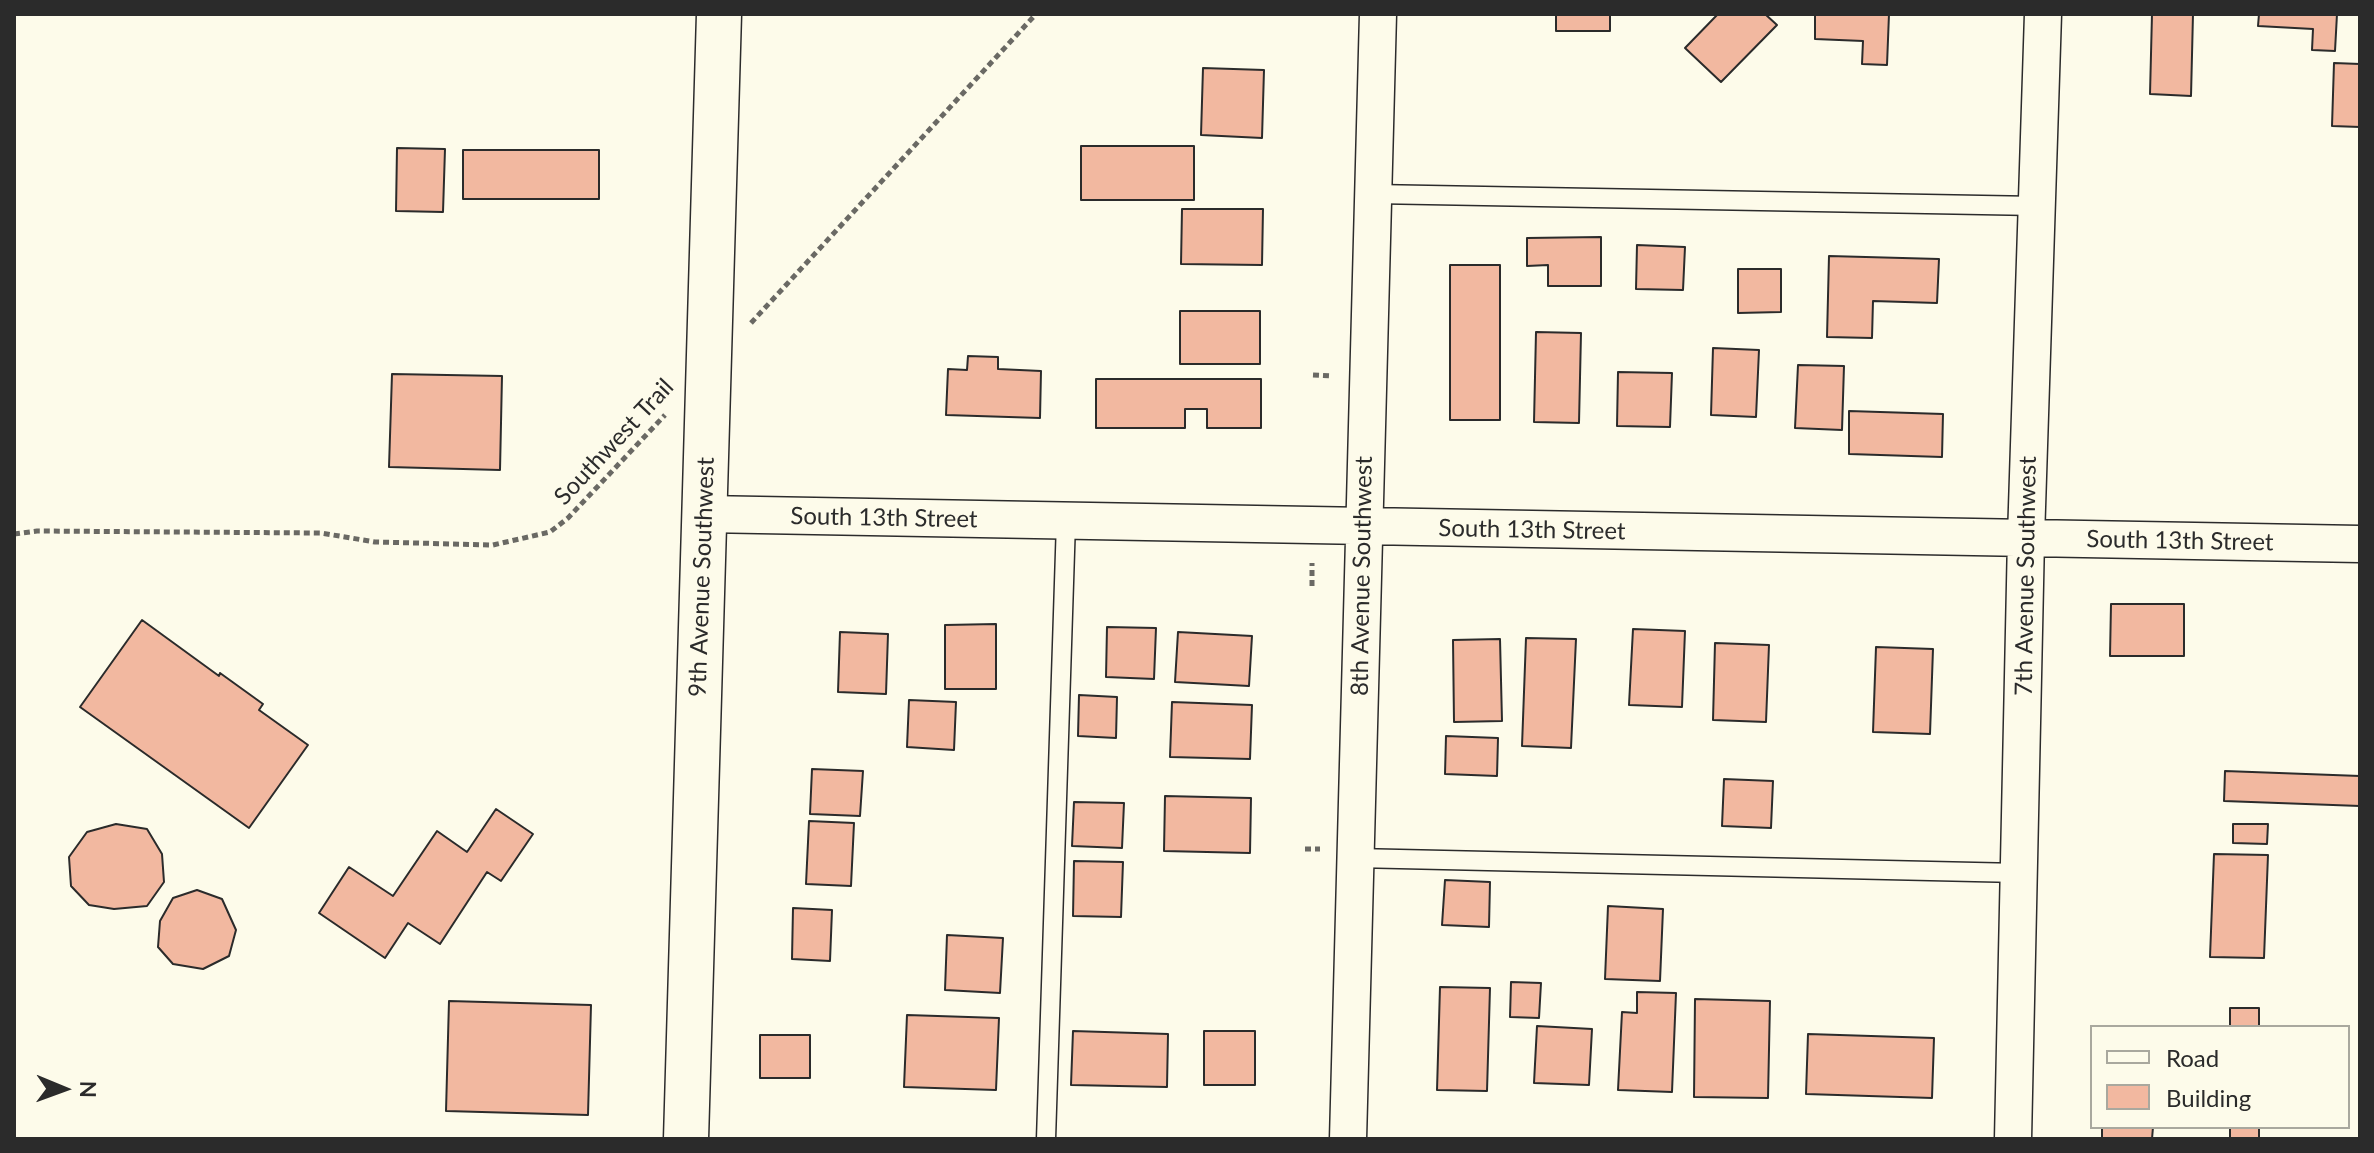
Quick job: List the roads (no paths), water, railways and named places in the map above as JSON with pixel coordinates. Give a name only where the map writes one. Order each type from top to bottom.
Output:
[{"type":"street","name":"9th Avenue Southwest","points":[[686,1139],[719,14]]},
{"type":"street","name":"8th Avenue Southwest","points":[[1348,1139],[1378,14]]},
{"type":"street","name":"7th Avenue Southwest","points":[[2013,1139],[2026,538],[2043,14]]},
{"type":"street","name":"South 13th Street","points":[[704,514],[2360,544]]},
{"type":"lane","points":[[1373,194],[2037,206]]},
{"type":"lane","points":[[1046,1139],[1066,521]]},
{"type":"lane","points":[[1355,858],[2019,873]]}]
